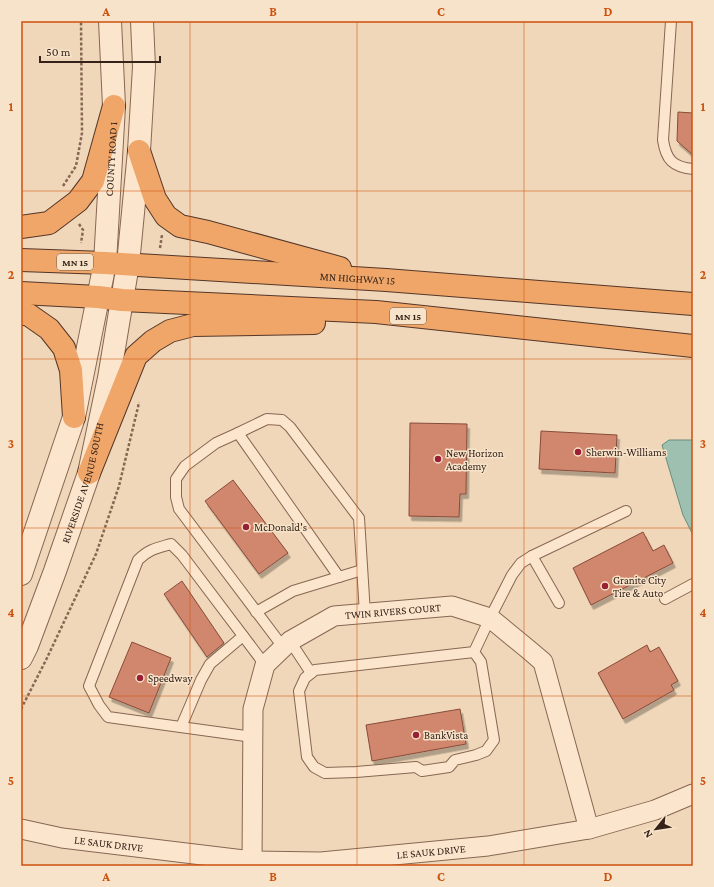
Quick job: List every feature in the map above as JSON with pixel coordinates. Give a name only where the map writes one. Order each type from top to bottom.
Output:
[{"type":"highway","points":[[21,227],[49,223],[78,201],[93,181],[114,106]]},
{"type":"highway","points":[[139,151],[155,199],[166,216],[180,226],[208,232],[386,280]]},
{"type":"highway","name":"MN HIGHWAY 15","points":[[21,260],[128,264],[386,280],[693,304]]},
{"type":"highway","name":"MN 15","points":[[21,293],[98,297],[122,300],[376,312],[693,346]]},
{"type":"highway","points":[[21,313],[29,315],[49,329],[64,348],[72,370],[74,417]]},
{"type":"highway","points":[[89,473],[136,356],[153,341],[170,331],[193,325],[437,319]]},
{"type":"street","name":"COUNTY ROAD 1","points":[[98,297],[105,263],[114,106],[110,21]]},
{"type":"street","points":[[128,264],[139,151],[144,68],[142,21]]},
{"type":"street","name":"RIVERSIDE AVENUE SOUTH","points":[[21,658],[27,646],[52,578],[89,473],[109,378],[128,264]]},
{"type":"street","points":[[21,574],[74,417],[98,297]]},
{"type":"street","name":"TWIN RIVERS COURT","points":[[252,863],[253,709],[265,665],[286,644],[334,616],[452,606],[490,618],[529,650],[543,662],[589,830]]},
{"type":"street","name":"LE SAUK DRIVE","points":[[21,829],[62,838],[252,863],[321,862],[488,846],[589,830],[655,810],[693,794]]},
{"type":"lane","points":[[671,21],[662,140],[664,149],[670,161],[676,165],[693,169]]},
{"type":"lane","points":[[311,673],[256,612],[179,509],[176,497],[176,479],[185,466],[216,443],[267,419],[282,420],[290,427],[358,518],[365,614]]},
{"type":"lane","points":[[238,433],[339,577]]},
{"type":"lane","points":[[474,652],[512,575],[521,564],[532,556],[626,511]]},
{"type":"lane","points":[[253,737],[108,717],[99,705],[89,686],[138,560],[154,549],[171,544],[182,555],[265,665]]},
{"type":"lane","points":[[532,556],[559,603]]},
{"type":"lane","points":[[256,612],[293,591],[362,570]]},
{"type":"lane","points":[[665,599],[693,584]]},
{"type":"lane","points":[[181,727],[201,680],[210,664],[243,636]]},
{"type":"lane","points":[[474,652],[482,662],[494,740],[486,751],[455,760],[449,767],[422,771],[416,767],[325,773],[314,767],[307,757],[299,691],[305,678],[315,670],[474,652]]},
{"type":"path","points":[[62,189],[76,166],[82,133],[81,21]]},
{"type":"path","points":[[21,710],[96,554],[119,486],[139,400]]},
{"type":"shaded area","points":[[669,440],[693,440],[693,535],[683,515],[662,445]]},
{"type":"building","points":[[678,112],[693,113],[693,155],[677,141]]},
{"type":"building","name":"New Horizon Academy","points":[[410,423],[467,424],[466,494],[460,494],[459,517],[409,516]]},
{"type":"building","name":"Sherwin-Williams","points":[[541,431],[617,435],[615,473],[539,469]]},
{"type":"building","name":"McDonald's","points":[[233,480],[288,553],[259,574],[205,501]]},
{"type":"building","name":"Granite City Tire & Auto","points":[[643,532],[653,551],[664,545],[673,563],[591,605],[573,568]]},
{"type":"building","name":"Speedway","points":[[182,581],[224,643],[207,657],[164,594]]},
{"type":"building","name":"Speedway","points":[[132,642],[171,658],[149,713],[109,697]]},
{"type":"building","points":[[647,645],[650,652],[659,647],[678,681],[671,685],[674,690],[623,719],[598,673]]},
{"type":"building","name":"BankVista","points":[[460,709],[466,744],[372,761],[366,725]]},
{"type":"place","name":"Sherwin-Williams","points":[[578,452]]},
{"type":"place","name":"New Horizon Academy","points":[[438,459]]},
{"type":"place","name":"McDonald's","points":[[246,527]]},
{"type":"place","name":"Granite City Tire & Auto","points":[[605,586]]},
{"type":"place","name":"Speedway","points":[[140,678]]},
{"type":"place","name":"BankVista","points":[[416,735]]}]
